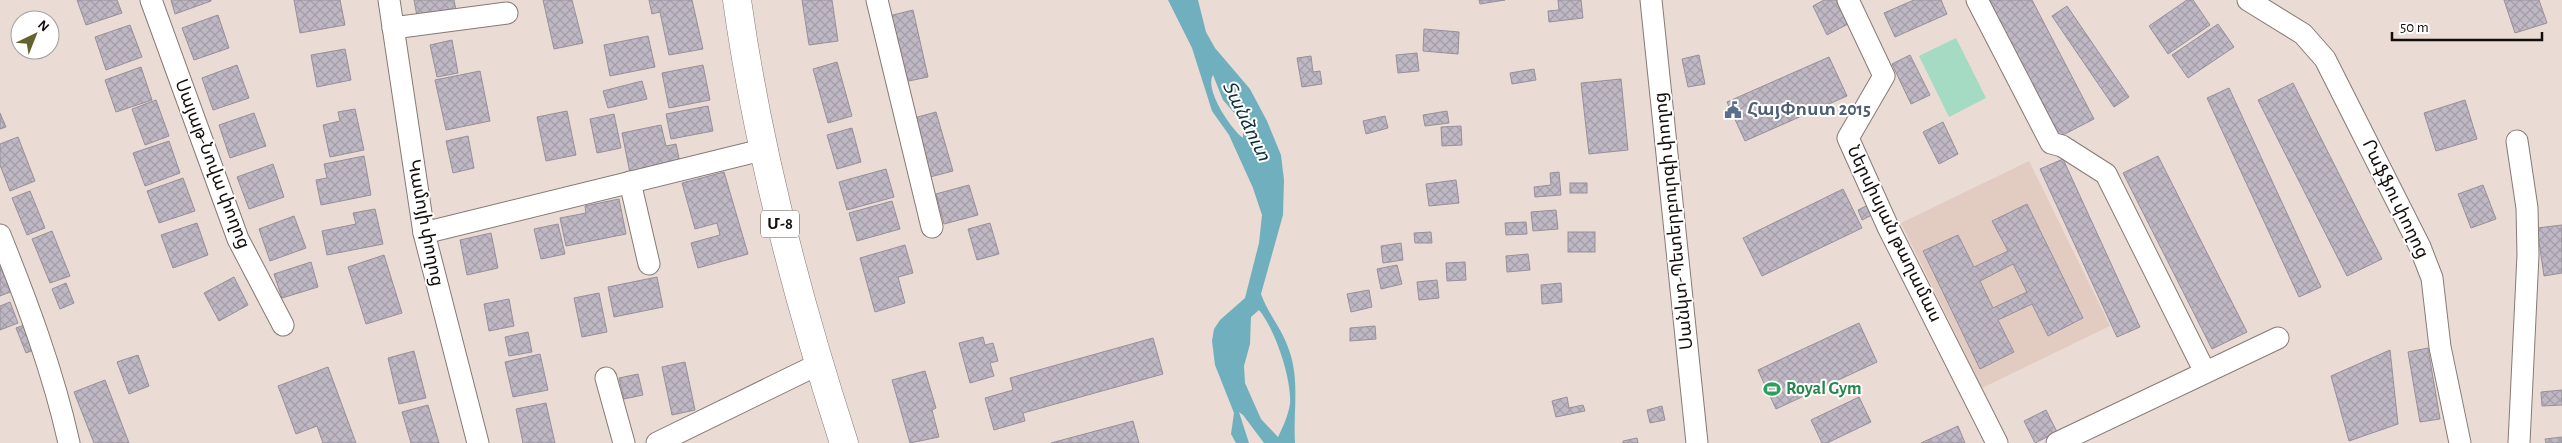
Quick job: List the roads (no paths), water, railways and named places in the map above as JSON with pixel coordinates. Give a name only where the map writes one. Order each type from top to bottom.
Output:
[{"type":"highway","name":"Մ-8","points":[[737,0],[762,150],[788,259],[844,443]]},
{"type":"street","name":"Սայաթ-Նովա փողոց","points":[[151,0],[238,239],[283,325]]},
{"type":"street","name":"Կամոյի փողոց","points":[[389,0],[424,233],[478,443]]},
{"type":"street","points":[[877,0],[932,227]]},
{"type":"street","name":"Սանկտ-Պետերբուրգի փողոց","points":[[1652,0],[1697,443]]},
{"type":"street","name":"Ներսիսյան թաղամաս","points":[[1848,0],[1884,76],[1848,138],[1888,227],[1997,443]]},
{"type":"street","points":[[1977,0],[2051,143],[2062,146],[2106,174],[2205,372]]},
{"type":"street","name":"Րաֆֆու փողոց","points":[[2248,0],[2303,34],[2325,59],[2420,247],[2432,278],[2440,347],[2460,443]]},
{"type":"street","points":[[393,28],[506,13]]},
{"type":"street","points":[[2517,141],[2527,208],[2528,255],[2519,443]]},
{"type":"street","points":[[424,233],[762,150]]},
{"type":"street","points":[[630,182],[649,264]]},
{"type":"street","points":[[0,234],[41,343],[61,406],[69,443]]},
{"type":"street","points":[[2057,443],[2278,338]]},
{"type":"street","points":[[657,443],[819,364]]},
{"type":"street","points":[[606,378],[624,443]]},
{"type":"water","name":"Տանձուտ","points":[[1168,0],[1198,0],[1206,32],[1215,48],[1250,89],[1267,121],[1281,155],[1284,180],[1283,215],[1261,294],[1286,343],[1292,361],[1295,384],[1295,443],[1264,443],[1239,412],[1249,443],[1236,443],[1231,434],[1234,413],[1215,365],[1212,341],[1214,329],[1220,320],[1245,298],[1259,243],[1262,215],[1253,188],[1229,135],[1212,111],[1192,48]],"holes":[[[1213,75],[1223,100],[1243,123],[1243,138],[1226,118],[1215,99],[1211,81]],[[1259,310],[1271,329],[1281,355],[1290,394],[1287,417],[1278,437],[1261,419],[1245,383],[1244,366],[1250,344],[1251,317]]]},
{"type":"place","name":"ՀայՓոստ 2015","points":[[1733,110]]},
{"type":"place","name":"Royal Gym","points":[[1772,389]]}]
